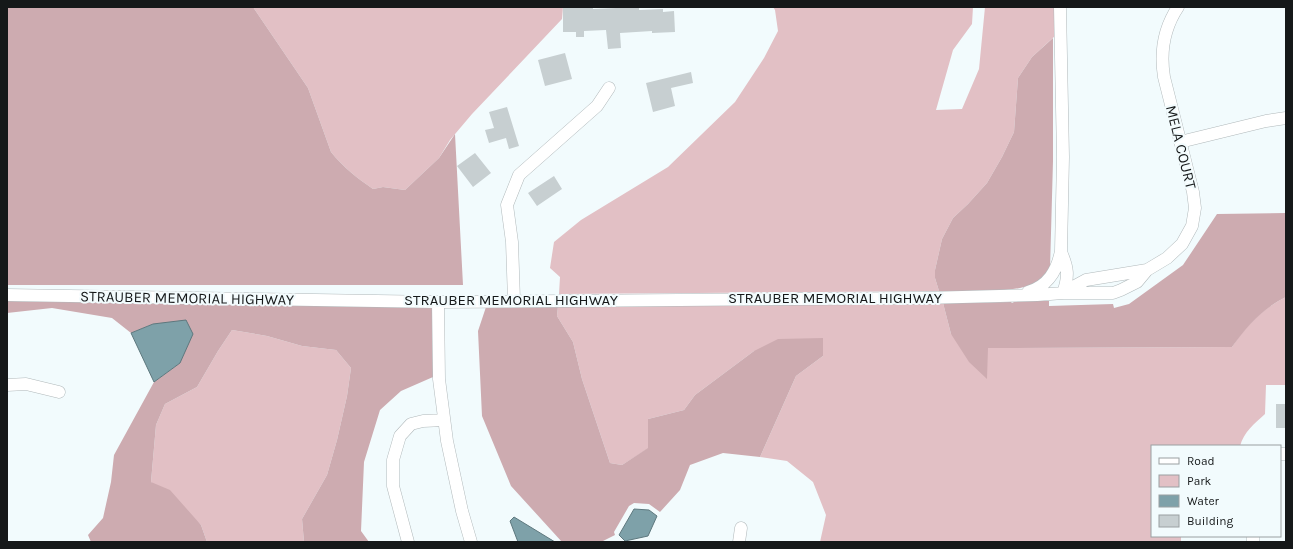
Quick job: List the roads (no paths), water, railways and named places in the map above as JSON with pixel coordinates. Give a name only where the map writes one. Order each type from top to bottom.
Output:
[{"type":"street","name":"STRAUBER MEMORIAL HIGHWAY","points":[[1016,296],[1033,290],[1046,283],[1051,278],[1057,267],[1061,251],[1063,157],[1060,7]]},
{"type":"street","name":"MELA COURT","points":[[1063,293],[1086,280],[1147,270],[1176,251],[1188,236],[1192,226],[1195,208],[1194,200],[1164,78],[1162,60],[1165,34],[1178,7]]},
{"type":"street","points":[[514,300],[512,242],[507,205],[519,175],[597,106],[609,88]]},
{"type":"street","points":[[1180,142],[1266,121],[1286,118]]},
{"type":"street","name":"STRAUBER MEMORIAL HIGHWAY","points":[[7,296],[438,302],[514,300],[925,298],[1016,296],[1063,293],[1066,284],[1067,270],[1061,251]]},
{"type":"street","points":[[1067,270],[1075,276],[1086,280]]},
{"type":"street","name":"MELA COURT","points":[[1063,293],[1103,294],[1117,292],[1143,277],[1147,270]]},
{"type":"street","points":[[1114,276],[1117,292]]},
{"type":"street","points":[[438,302],[438,379],[447,441],[462,511],[471,542]]},
{"type":"street","points":[[7,384],[26,384],[59,392]]},
{"type":"street","points":[[408,542],[393,486],[393,460],[396,448],[400,436],[411,424],[423,421],[444,420]]},
{"type":"street","points":[[739,542],[741,528]]},
{"type":"water","points":[[186,320],[193,334],[180,363],[154,382],[131,333],[153,324]]},
{"type":"water","points":[[634,509],[649,510],[657,516],[648,536],[625,541],[619,535]]},
{"type":"water","points":[[514,517],[555,542],[518,542],[510,521]]}]
